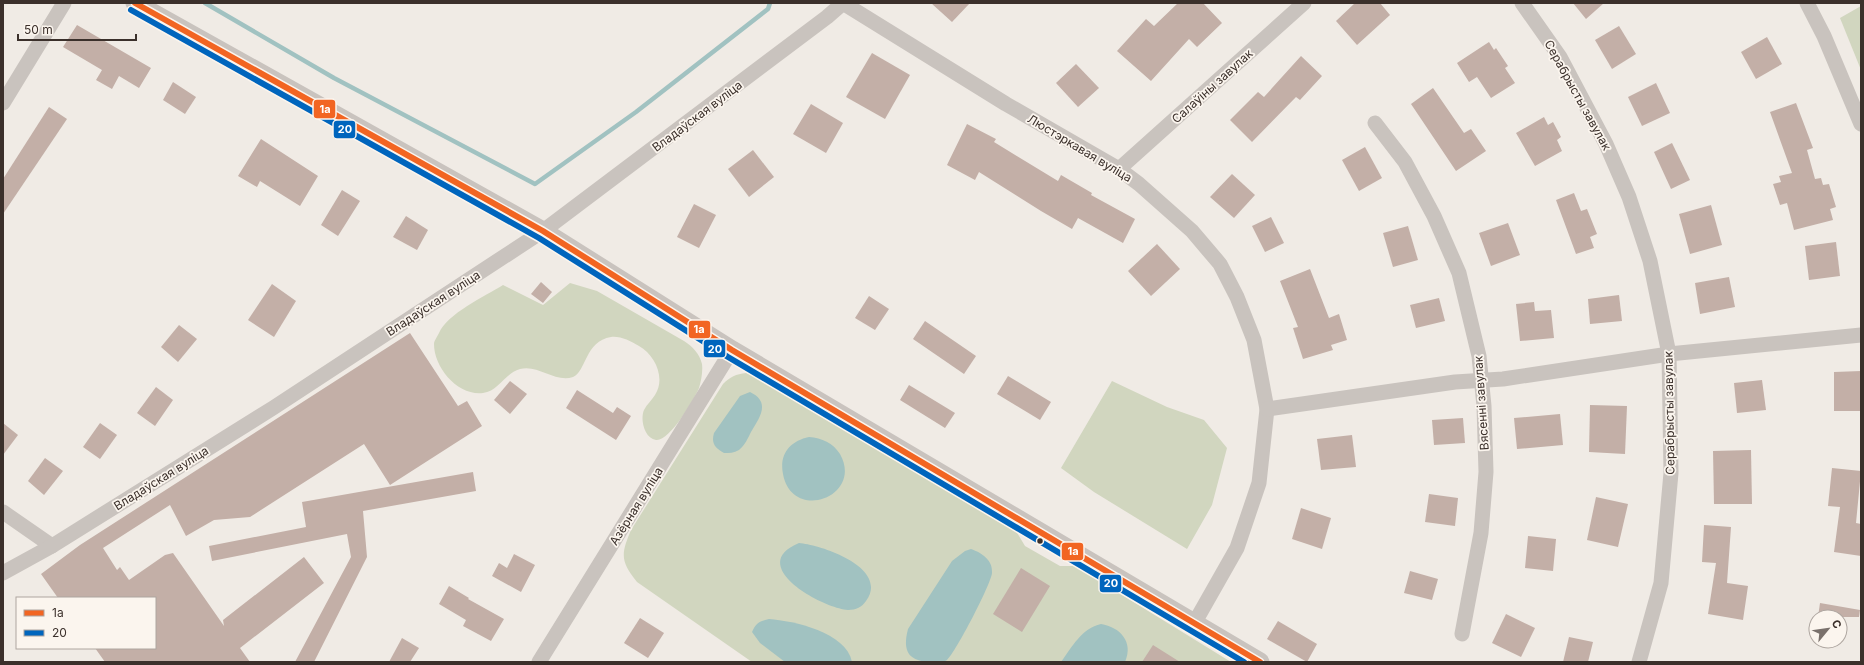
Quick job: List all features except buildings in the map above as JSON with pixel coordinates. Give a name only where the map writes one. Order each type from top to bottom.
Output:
[{"type":"street","points":[[3,103],[64,3]]},
{"type":"street","points":[[135,3],[543,231],[732,350],[1195,622],[1260,662]]},
{"type":"street","name":"Владаўская вуліца","points":[[3,573],[52,546],[273,408],[543,231],[827,17],[843,3]]},
{"type":"street","name":"Люстэркавая вуліца","points":[[843,3],[1006,104],[1119,169],[1139,184],[1192,231],[1220,264],[1238,297],[1254,340],[1267,409],[1259,482],[1237,548],[1195,622]]},
{"type":"street","name":"Салаўіны завулак","points":[[1119,169],[1304,3]]},
{"type":"street","name":"Серабрысты завулак","points":[[1522,3],[1560,57],[1606,144],[1629,197],[1650,261],[1670,354],[1671,472],[1661,583],[1639,662]]},
{"type":"street","points":[[1807,3],[1824,36],[1861,124]]},
{"type":"street","name":"Вясенні завулак","points":[[1375,123],[1405,162],[1434,216],[1459,273],[1479,356],[1482,380],[1486,472],[1481,533],[1462,634]]},
{"type":"street","points":[[1267,409],[1455,382],[1482,380],[1670,354],[1861,335]]},
{"type":"street","name":"Азёрная вуліца","points":[[539,662],[732,350]]},
{"type":"street","points":[[3,512],[52,546]]},
{"type":"green space","points":[[1861,6],[1861,70],[1840,18]]},
{"type":"green space","points":[[570,283],[597,291],[684,341],[697,353],[702,364],[702,376],[699,388],[674,428],[661,439],[656,440],[648,436],[644,428],[642,418],[644,410],[655,395],[658,388],[659,374],[657,368],[650,355],[645,350],[622,338],[611,337],[596,344],[591,350],[581,369],[573,377],[560,378],[533,369],[520,369],[510,374],[498,386],[489,392],[474,393],[457,385],[449,379],[443,371],[435,353],[434,343],[443,326],[458,312],[503,285],[543,305]]},
{"type":"green space","points":[[746,373],[766,381],[1016,531],[1025,546],[1060,566],[1075,566],[1231,662],[752,662],[637,582],[627,568],[624,557],[625,545],[631,530],[723,384],[733,376]]},
{"type":"green space","points":[[1112,381],[1167,407],[1204,420],[1227,448],[1212,505],[1187,549],[1094,492],[1061,468]]},
{"type":"water","points":[[750,392],[760,400],[762,405],[762,410],[758,421],[739,450],[724,453],[714,445],[714,433],[740,396]]},
{"type":"water","points":[[809,437],[823,440],[831,444],[840,454],[845,469],[842,482],[835,492],[824,498],[811,501],[799,498],[789,489],[782,467],[784,455],[791,445]]},
{"type":"water","points":[[799,543],[823,548],[850,560],[861,569],[869,578],[871,589],[866,601],[858,608],[848,610],[821,602],[806,594],[793,584],[784,573],[780,562],[784,552]]},
{"type":"water","points":[[971,549],[989,561],[992,568],[992,573],[986,590],[965,632],[945,661],[925,662],[913,658],[907,650],[906,637],[908,629],[952,561],[965,551]]},
{"type":"water","points":[[769,619],[792,622],[818,630],[830,636],[840,643],[848,652],[852,662],[785,662],[760,643],[752,632],[755,626]]},
{"type":"water","points":[[1101,624],[1114,628],[1124,637],[1128,648],[1125,662],[1061,662],[1073,644],[1083,634],[1094,626]]},
{"type":"waterway","points":[[205,3],[334,78],[535,184],[636,112],[768,9],[770,3]]},
{"type":"transit line","name":"1а","points":[[135,3],[543,231],[732,350],[1260,662]]},
{"type":"transit line","name":"20","points":[[131,10],[539,238],[728,357],[1244,662]]}]
